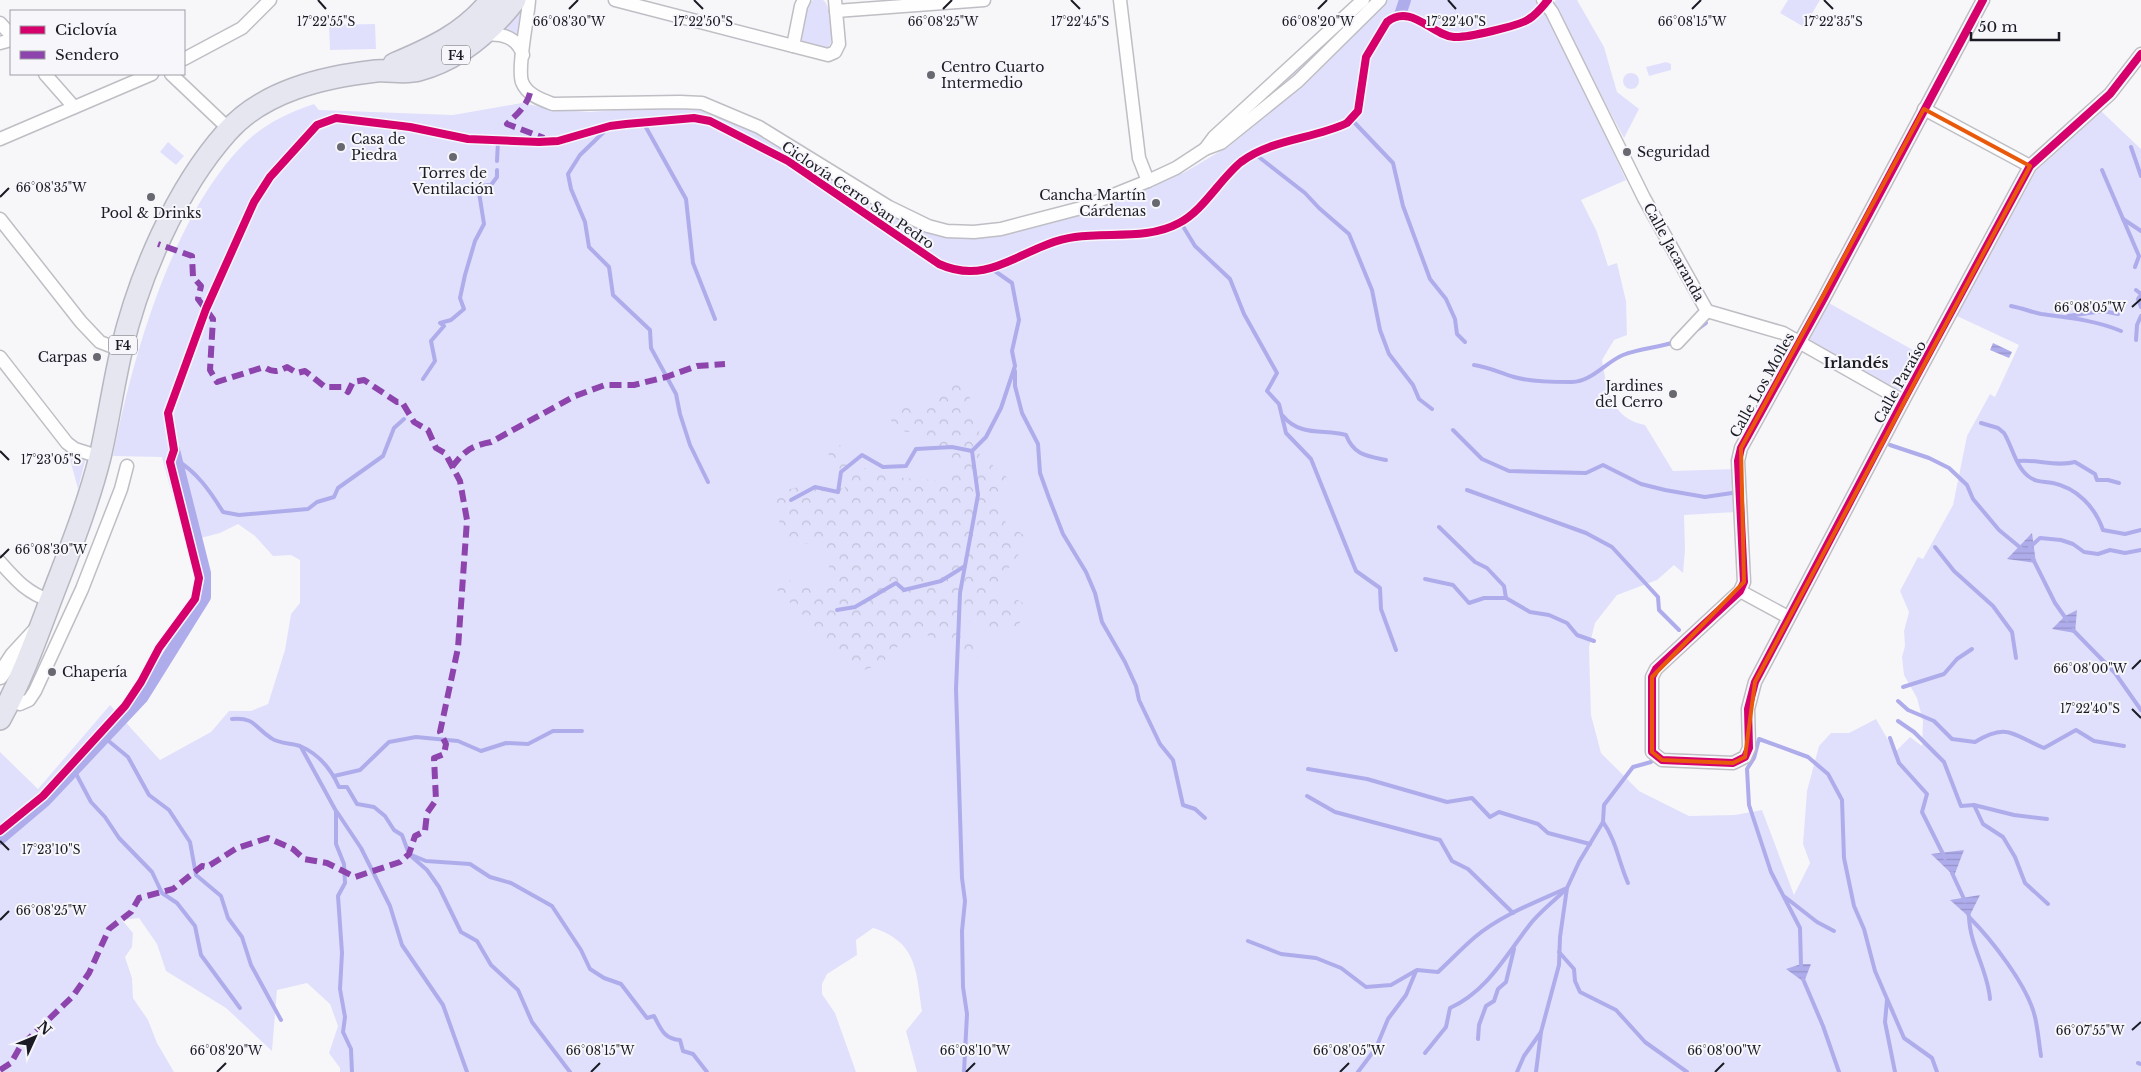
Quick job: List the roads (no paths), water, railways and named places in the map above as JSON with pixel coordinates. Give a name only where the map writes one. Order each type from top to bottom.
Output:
[{"type":"highway","name":"F4","points":[[378,71],[420,54],[445,41],[467,25],[491,0]]},
{"type":"highway","name":"F4","points":[[5,710],[42,624],[78,530],[100,457],[121,350],[136,301],[158,244],[208,154],[229,129],[259,105],[282,92],[336,78],[378,71],[405,72],[419,70],[442,62],[465,50],[484,35],[515,0]]},
{"type":"main road","points":[[0,676],[13,656],[42,624]]},
{"type":"street","points":[[185,58],[242,28],[270,0]]},
{"type":"street","points":[[529,0],[521,70],[522,82],[540,100],[553,104],[702,103],[759,127],[889,207],[928,226],[947,231],[974,232],[1032,222],[1082,208],[1148,181],[1221,144],[1298,81],[1380,0]]},
{"type":"street","points":[[615,0],[828,55],[835,52],[839,44],[835,5],[984,0]]},
{"type":"street","points":[[793,46],[801,6],[804,0]]},
{"type":"street","points":[[1120,0],[1139,158],[1148,181]]},
{"type":"street","points":[[1206,150],[1214,137],[1363,0]]},
{"type":"street","name":"Calle Jacaranda","points":[[1543,0],[1552,12],[1644,198],[1707,311],[1783,334],[1903,401]]},
{"type":"street","name":"Calle Los Molles","points":[[1740,590],[1744,582],[1738,461],[1741,448],[1983,0]]},
{"type":"street","points":[[0,23],[10,34]]},
{"type":"street","points":[[484,35],[509,36],[516,42],[523,55]]},
{"type":"street","name":"Calle Paraíso","points":[[1740,590],[1656,669],[1652,678],[1652,752],[1662,760],[1733,763],[1744,757],[1749,748],[1748,709],[1755,682],[1903,401],[2030,166],[2110,94],[2141,54]]},
{"type":"street","points":[[46,75],[74,107]]},
{"type":"street","points":[[0,140],[150,75]]},
{"type":"street","points":[[172,75],[229,129]]},
{"type":"street","points":[[1924,110],[2030,166]]},
{"type":"street","points":[[0,219],[81,322],[100,342],[121,350]]},
{"type":"street","points":[[1677,342],[1707,311]]},
{"type":"street","points":[[0,357],[67,443],[75,449],[100,457]]},
{"type":"street","points":[[5,710],[29,700],[35,691],[82,589],[103,531],[121,490],[127,466]]},
{"type":"street","points":[[78,530],[103,531]]},
{"type":"street","points":[[0,562],[20,585],[29,592],[51,601]]},
{"type":"street","points":[[1740,590],[1788,617]]},
{"type":"waterway","points":[[1400,15],[1405,0]]},
{"type":"waterway","points":[[1352,120],[1393,163],[1403,206],[1430,279],[1446,299],[1455,319],[1457,334],[1465,342]]},
{"type":"waterway","points":[[643,122],[686,199],[693,263],[715,319]]},
{"type":"waterway","points":[[610,126],[580,155],[568,174],[571,189],[585,222],[589,247],[609,267],[613,295],[650,330],[651,348],[676,394],[690,445],[708,482]]},
{"type":"waterway","points":[[497,161],[498,141]]},
{"type":"waterway","points":[[2131,147],[2141,176]]},
{"type":"waterway","points":[[1255,154],[1305,193],[1349,234],[1372,290],[1380,330],[1389,354],[1413,385],[1419,399],[1432,409]]},
{"type":"waterway","points":[[423,379],[435,361],[431,341],[444,326],[440,323],[451,320],[464,309],[460,298],[465,275],[475,241],[484,224],[478,186],[491,185],[497,177],[497,170]]},
{"type":"waterway","points":[[2102,170],[2139,256],[2135,267]]},
{"type":"waterway","points":[[2123,219],[2141,231]]},
{"type":"waterway","points":[[1181,223],[1195,246],[1230,279],[1244,314],[1277,373],[1267,391],[1279,404],[1286,433],[1311,459],[1356,571],[1380,588],[1381,609],[1396,650]]},
{"type":"waterway","points":[[964,1072],[967,1014],[963,987],[962,931],[965,901],[962,878],[956,689],[960,593],[978,495],[972,451],[986,437],[1001,408],[1015,366],[1012,351],[1019,320],[1012,283],[992,269]]},
{"type":"waterway","points":[[2136,290],[2141,294]]},
{"type":"waterway","points":[[2141,295],[2138,299],[2141,307]]},
{"type":"waterway","points":[[2011,306],[2041,314],[2092,322],[2121,331]]},
{"type":"waterway","points":[[2068,316],[2103,311],[2118,314]]},
{"type":"waterway","points":[[2136,340],[2137,325],[2141,316]]},
{"type":"waterway","points":[[1698,329],[1706,323]]},
{"type":"waterway","points":[[1474,365],[1528,380],[1572,382],[1586,379],[1623,355],[1675,342]]},
{"type":"waterway","points":[[1015,371],[1015,386],[1022,413],[1038,444],[1040,473],[1063,534],[1086,572],[1095,593],[1102,622],[1125,662],[1136,686],[1139,700],[1160,744],[1173,760],[1183,805],[1195,809],[1205,818]]},
{"type":"waterway","points":[[1283,416],[1290,423],[1305,430],[1346,435],[1357,451],[1367,456],[1386,460]]},
{"type":"waterway","points":[[175,459],[190,470],[202,483],[223,512],[239,515],[308,509],[317,502],[334,497],[338,488],[383,456],[394,428],[404,419]]},
{"type":"waterway","points":[[1981,423],[1998,428],[2004,433],[2017,462],[2028,476],[2037,481],[2053,483],[2070,489],[2084,500],[2090,506],[2103,530],[2125,534],[2141,530]]},
{"type":"waterway","points":[[1453,430],[1482,459],[1509,471],[1586,473],[1603,465],[1641,484],[1665,490],[1705,497],[1732,493]]},
{"type":"waterway","points":[[1890,445],[1929,458],[1949,468],[1967,485],[1973,499],[1999,530],[2022,549]]},
{"type":"waterway","points":[[791,500],[815,487],[838,492],[841,472],[862,455],[883,467],[906,466],[916,449],[952,447],[972,451]]},
{"type":"waterway","points":[[0,839],[45,801],[142,698],[205,597],[205,573],[174,450]]},
{"type":"waterway","points":[[2018,461],[2061,464],[2075,462],[2095,474],[2097,480],[2119,483]]},
{"type":"waterway","points":[[1467,490],[1586,533],[1612,547],[1658,597],[1659,610],[1679,630]]},
{"type":"waterway","points":[[1439,527],[1475,562],[1487,568],[1504,586],[1506,598],[1530,612],[1549,615],[1567,623],[1577,635],[1594,641]]},
{"type":"waterway","points":[[2030,547],[2040,538],[2061,540],[2073,544],[2084,552],[2098,554],[2110,550],[2125,553],[2141,550]]},
{"type":"waterway","points":[[1935,547],[1954,571],[1993,606],[2012,632],[2016,658]]},
{"type":"waterway","points":[[2033,559],[2055,603],[2067,620]]},
{"type":"waterway","points":[[837,610],[855,607],[896,583],[904,590],[941,581],[965,566]]},
{"type":"waterway","points":[[1425,579],[1453,585],[1469,603],[1484,598],[1506,598]]},
{"type":"waterway","points":[[2073,630],[2115,673],[2141,710]]},
{"type":"waterway","points":[[1903,687],[1944,674],[1957,659],[1972,649]]},
{"type":"waterway","points":[[1898,701],[1908,710],[1934,721],[1952,739],[1975,742],[1986,736],[2003,732],[2017,735],[2044,748],[2076,730],[2094,741],[2124,746]]},
{"type":"waterway","points":[[232,719],[250,721],[274,740],[300,746],[313,753],[328,768],[339,787],[347,787],[357,804],[374,807],[385,816],[394,830],[402,835],[409,854],[426,861],[470,864],[490,877],[511,883],[552,906],[581,950],[590,969],[604,978],[621,984],[647,1018],[654,1016],[664,1033],[670,1038],[680,1040],[683,1051],[693,1054],[707,1072]]},
{"type":"waterway","points":[[1898,721],[1914,732],[1944,762],[1961,806],[1974,805],[1983,824],[2003,837],[2015,857],[2025,883],[2048,904]]},
{"type":"waterway","points":[[334,776],[360,770],[389,742],[416,737],[458,741],[481,751],[506,743],[528,744],[553,731],[582,731]]},
{"type":"waterway","points":[[105,738],[128,757],[149,795],[169,810],[190,842],[196,875],[221,896],[228,918],[242,937],[251,965],[281,1020]]},
{"type":"waterway","points":[[1890,738],[1899,763],[1927,794],[1922,812],[1945,858]]},
{"type":"waterway","points":[[1801,967],[1800,928],[1771,872],[1749,805],[1747,769],[1754,758],[1759,739],[1808,757],[1828,774],[1842,800],[1844,858],[1854,906],[1864,929],[1875,971],[1904,1038],[1932,1058],[1937,1072]]},
{"type":"waterway","points":[[301,747],[336,811],[336,844],[344,864],[345,883],[338,896],[342,953],[340,989],[345,1017],[343,1032],[351,1049],[352,1072]]},
{"type":"waterway","points":[[1248,941],[1281,954],[1316,958],[1341,968],[1366,987],[1391,985],[1417,970],[1438,972],[1485,929],[1519,909],[1567,888],[1579,862],[1603,822],[1604,805],[1633,767],[1651,762]]},
{"type":"waterway","points":[[1308,769],[1367,779],[1447,802],[1472,798],[1490,817],[1499,812],[1538,824],[1548,833],[1590,844]]},
{"type":"waterway","points":[[74,770],[91,802],[105,817],[119,838],[152,872],[162,893],[177,903],[195,926],[201,955],[240,1008]]},
{"type":"waterway","points":[[1307,796],[1335,812],[1440,840],[1452,861],[1468,869],[1513,913]]},
{"type":"waterway","points":[[1974,805],[2014,815],[2047,819]]},
{"type":"waterway","points":[[337,812],[361,848],[390,906],[402,945],[443,1005],[467,1072]]},
{"type":"waterway","points":[[1603,822],[1614,844],[1628,883]]},
{"type":"waterway","points":[[411,856],[427,870],[439,887],[461,932],[477,941],[491,965],[518,990],[532,1022],[570,1072]]},
{"type":"waterway","points":[[1952,873],[1965,901]]},
{"type":"waterway","points":[[1517,1072],[1524,1056],[1541,1032],[1559,965],[1560,937],[1567,888]]},
{"type":"waterway","points":[[1425,1053],[1446,1027],[1450,1008],[1474,993],[1494,973],[1532,922],[1564,891]]},
{"type":"waterway","points":[[1785,897],[1817,922],[1834,931]]},
{"type":"waterway","points":[[1968,912],[1969,917],[2008,964],[2025,991],[2035,1017],[2041,1056]]},
{"type":"waterway","points":[[1969,917],[1972,938],[1986,978],[1990,999]]},
{"type":"waterway","points":[[1478,1039],[1479,1025],[1486,1006],[1494,1001],[1498,989],[1506,982],[1514,949]]},
{"type":"waterway","points":[[1559,952],[1574,969],[1575,981],[1580,992],[1616,1010],[1645,1042],[1687,1072]]},
{"type":"waterway","points":[[1358,1072],[1376,1048],[1388,1019],[1406,995],[1416,971]]},
{"type":"waterway","points":[[1803,979],[1823,1026],[1839,1072]]},
{"type":"waterway","points":[[1887,1000],[1885,1022],[1895,1072]]},
{"type":"waterway","points":[[1536,1072],[1541,1032]]},
{"type":"place","name":"Centro Cuarto Intermedio","points":[[931,75]]},
{"type":"place","name":"Casa de Piedra","points":[[341,147]]},
{"type":"place","name":"Seguridad","points":[[1627,152]]},
{"type":"place","name":"Torres de Ventilación","points":[[453,157]]},
{"type":"place","name":"Pool & Drinks","points":[[151,197]]},
{"type":"place","name":"Cancha Martín Cárdenas","points":[[1156,203]]},
{"type":"place","name":"Carpas","points":[[97,357]]},
{"type":"place","name":"Jardines del Cerro","points":[[1673,394]]},
{"type":"place","name":"Chapería","points":[[52,672]]},
{"type":"district","name":"Irlandés","points":[[1856,362]]}]
